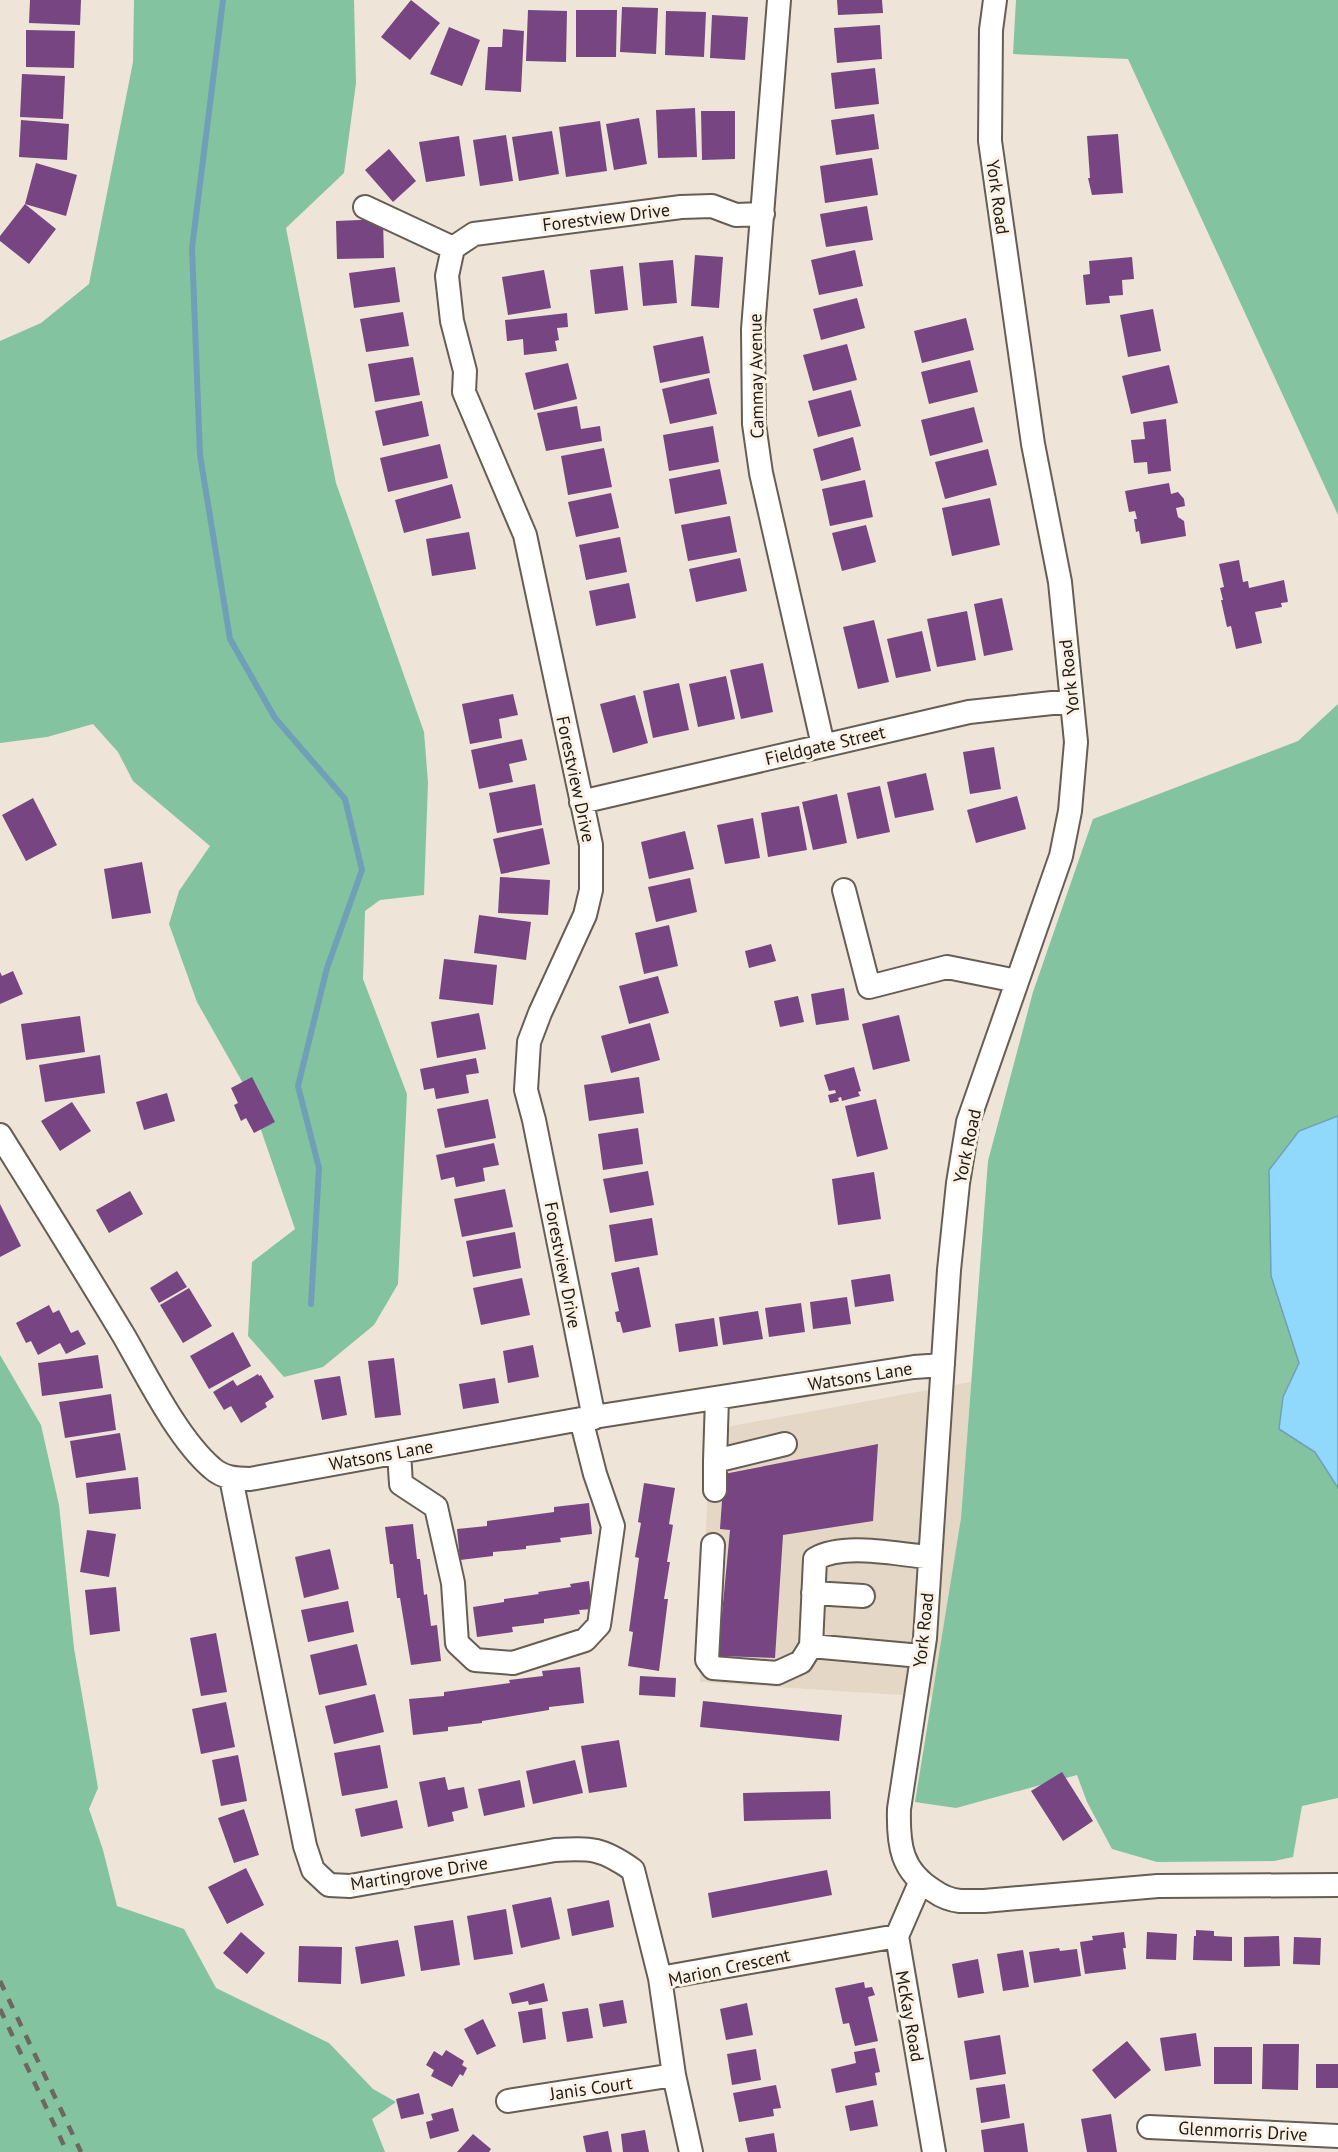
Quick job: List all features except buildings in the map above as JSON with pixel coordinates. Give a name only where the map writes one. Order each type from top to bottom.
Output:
[{"type":"street","name":"Cammay Avenue","points":[[779,0],[753,329],[754,424],[761,474],[823,745]]},
{"type":"street","name":"York Road","points":[[995,0],[992,30],[990,141],[1033,444],[1060,582],[1076,742],[1070,811],[1061,856],[968,1122],[958,1183],[950,1259],[925,1638],[899,1809],[899,1831],[905,1859],[920,1883],[940,1896],[958,1901],[984,1901],[1158,1886],[1338,1885]]},
{"type":"street","name":"Forestview Drive","points":[[399,1452],[401,1484],[436,1508],[453,1583],[457,1643],[475,1660],[513,1664],[585,1640],[599,1626],[613,1526],[594,1474],[588,1418],[534,1120],[526,1090],[529,1042],[585,915],[591,890],[591,845],[525,535],[464,392],[465,371],[452,321],[447,276],[453,248],[474,234],[681,207],[712,206],[736,215],[763,214]]},
{"type":"street","points":[[365,207],[453,248]]},
{"type":"street","name":"Fieldgate Street","points":[[581,802],[969,712],[1071,701]]},
{"type":"street","points":[[844,890],[869,987],[947,967],[1017,981]]},
{"type":"street","points":[[0,1135],[93,1285],[166,1409],[193,1449],[213,1470],[231,1478]]},
{"type":"street","name":"Watsons Lane","points":[[231,1478],[250,1479],[588,1418],[914,1367],[943,1365]]},
{"type":"street","points":[[714,1490],[717,1398]]},
{"type":"street","points":[[715,1461],[785,1444]]},
{"type":"street","name":"Martingrove Drive","points":[[231,1478],[305,1845],[313,1870],[329,1885],[350,1886],[555,1850],[589,1848],[615,1856],[633,1870],[660,1978]]},
{"type":"street","points":[[713,1545],[706,1660],[713,1668],[777,1674],[801,1662],[811,1646],[815,1559],[822,1555],[856,1550],[930,1557]]},
{"type":"street","points":[[813,1593],[863,1596]]},
{"type":"street","points":[[811,1646],[921,1656]]},
{"type":"street","points":[[897,1936],[920,1883]]},
{"type":"street","name":"Marion Crescent","points":[[691,2152],[674,2075],[660,1978],[897,1936]]},
{"type":"street","name":"McKay Road","points":[[897,1936],[934,2152]]},
{"type":"street","name":"Janis Court","points":[[508,2102],[674,2075]]},
{"type":"street","name":"Glenmorris Drive","points":[[1149,2127],[1338,2136]]},
{"type":"shaded area","points":[[971,1382],[961,1518],[932,1697],[700,1682],[710,1430]]},
{"type":"green space","points":[[134,0],[354,0],[356,83],[344,173],[286,228],[336,483],[424,732],[428,782],[424,895],[380,900],[365,911],[363,979],[407,1094],[398,1284],[374,1325],[323,1367],[284,1377],[248,1336],[252,1262],[295,1229],[248,1092],[197,1002],[169,924],[179,891],[210,846],[133,781],[118,752],[93,724],[47,737],[0,743],[0,341],[41,323],[89,284],[133,62]]},
{"type":"green space","points":[[1016,0],[1338,0],[1338,515],[1128,59],[1013,54]]},
{"type":"green space","points":[[1338,704],[1338,1116],[1299,1131],[1269,1170],[1271,1276],[1299,1363],[1283,1397],[1279,1429],[1315,1452],[1338,1488],[1338,1798],[1302,1806],[1293,1857],[1274,1861],[1157,1862],[1112,1849],[1087,1802],[1077,1775],[956,1808],[915,1802],[961,1518],[988,1161],[1033,992],[1093,819],[1298,741]]},
{"type":"green space","points":[[0,1355],[41,1425],[59,1505],[74,1648],[98,1788],[89,1809],[103,1850],[117,1906],[184,1929],[216,1988],[329,2043],[373,2089],[396,2102],[372,2119],[385,2152],[0,2152]]},
{"type":"water","points":[[1338,1116],[1338,1488],[1315,1452],[1279,1429],[1283,1397],[1299,1363],[1271,1276],[1269,1170],[1299,1131]]},
{"type":"waterway","points":[[223,0],[192,248],[200,455],[230,639],[275,718],[345,799],[362,870],[327,968],[298,1086],[319,1168],[311,1304]]},
{"type":"railway","points":[[0,1981],[81,2152]]},
{"type":"railway","points":[[0,2009],[67,2152]]}]
